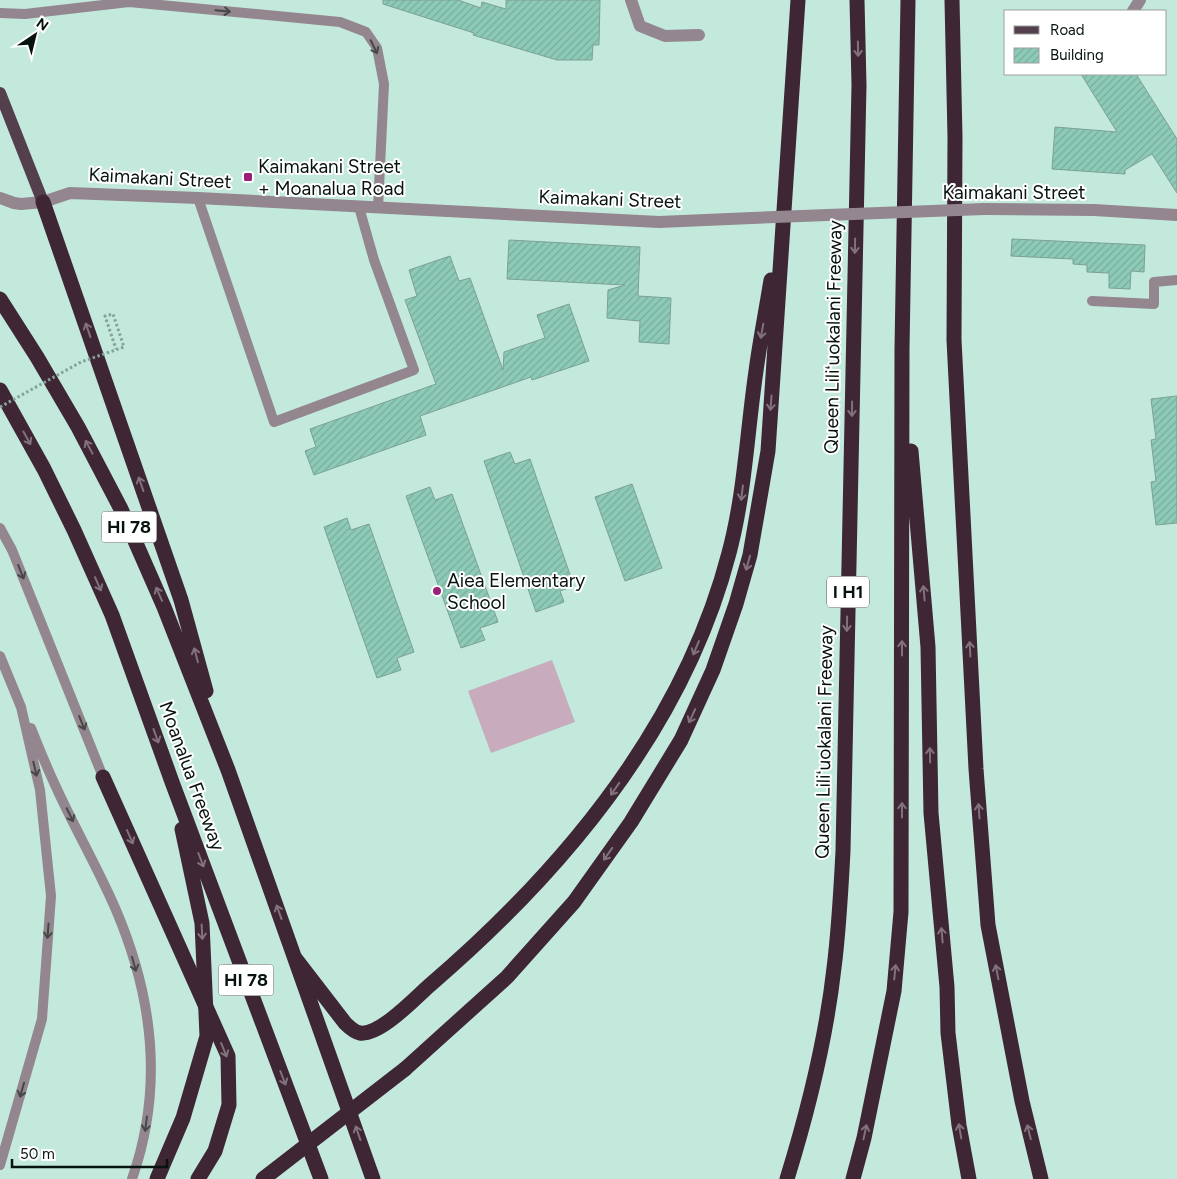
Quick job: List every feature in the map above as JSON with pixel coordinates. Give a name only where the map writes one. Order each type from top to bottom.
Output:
[{"type":"highway","points":[[263,1179],[405,1069],[507,977],[574,902],[631,822],[681,740],[714,670],[748,563],[768,451],[798,0]]},
{"type":"highway","name":"Queen Liliʻuokalani Freeway","points":[[787,1179],[812,1088],[824,1028],[834,970],[840,909],[843,850],[859,85],[857,0]]},
{"type":"highway","points":[[853,1179],[864,1138],[894,991],[901,912],[902,349],[908,0]]},
{"type":"highway","points":[[952,0],[955,137],[954,340],[976,769],[988,925],[1022,1101],[1041,1179]]},
{"type":"highway","points":[[295,958],[345,1023],[353,1030],[359,1033],[368,1033],[379,1028],[440,976],[499,921],[593,818],[638,755],[694,653],[716,598],[730,552],[741,500],[756,370],[785,197]]},
{"type":"highway","points":[[43,202],[181,600],[228,770]]},
{"type":"highway","name":"HI 78","points":[[0,299],[78,427],[121,509],[164,607],[228,770]]},
{"type":"highway","points":[[902,349],[928,647],[931,813],[946,986],[948,1033],[959,1125],[969,1179]]},
{"type":"highway","name":"Moanalua Freeway","points":[[1,396],[44,469],[112,615],[172,782],[321,1179]]},
{"type":"highway","name":"Moanalua Freeway","points":[[228,770],[374,1179]]},
{"type":"highway","points":[[103,777],[228,1056],[229,1105],[215,1151],[198,1179]]},
{"type":"highway","points":[[158,1179],[184,1118],[207,1036],[202,923],[172,782]]},
{"type":"main road","points":[[0,93],[43,202]]},
{"type":"street","points":[[631,0],[640,26],[665,36],[699,36]]},
{"type":"street","name":"Kaimakani Street","points":[[0,198],[14,203],[43,202],[70,193],[659,222],[984,209],[1094,210],[1177,215]]},
{"type":"lane","points":[[0,13],[25,14],[129,2],[340,22],[366,32],[377,48],[384,84],[378,208]]},
{"type":"lane","points":[[198,198],[274,422],[414,370],[374,260],[359,207]]},
{"type":"lane","points":[[1092,301],[1154,304],[1154,282],[1177,280]]},
{"type":"lane","points":[[0,528],[12,550],[103,777]]},
{"type":"lane","points":[[0,656],[56,788],[116,910],[143,996],[150,1038],[152,1084],[145,1134],[132,1179]]},
{"type":"lane","points":[[0,1165],[42,1019],[51,896],[40,790],[21,707]]},
{"type":"path","points":[[1,396],[124,346],[113,314],[105,316],[116,349]]},
{"type":"shaded area","points":[[552,660],[575,722],[491,753],[468,691]]},
{"type":"building","points":[[383,0],[458,0],[481,8],[482,2],[506,9],[506,0],[600,0],[599,45],[593,45],[592,60],[557,60],[473,35],[474,33],[383,4]]},
{"type":"building","points":[[1082,75],[1137,75],[1177,139],[1177,193],[1152,154],[1125,170],[1125,174],[1052,169],[1055,127],[1117,132]]},
{"type":"building","points":[[1012,239],[1145,245],[1144,272],[1131,271],[1130,289],[1109,288],[1109,273],[1087,272],[1087,265],[1073,264],[1073,259],[1011,256]]},
{"type":"building","points":[[509,240],[640,247],[638,296],[671,298],[669,344],[639,342],[640,321],[607,318],[608,290],[625,285],[507,279]]},
{"type":"building","points":[[450,256],[459,281],[470,278],[503,370],[504,352],[545,338],[537,315],[569,304],[589,361],[532,380],[531,377],[420,416],[426,435],[314,475],[305,451],[316,447],[310,429],[436,384],[405,300],[417,296],[409,270]]},
{"type":"building","points":[[1177,396],[1177,523],[1156,525],[1151,482],[1156,481],[1151,440],[1156,439],[1151,399]]},
{"type":"building","points":[[510,452],[515,464],[530,459],[574,586],[560,591],[564,602],[536,612],[484,461]]},
{"type":"building","points":[[632,484],[662,568],[625,581],[595,497]]},
{"type":"building","points":[[430,487],[435,500],[452,494],[498,622],[480,628],[485,640],[461,648],[406,496]]},
{"type":"building","points":[[347,518],[351,530],[369,524],[414,652],[397,658],[401,670],[377,678],[324,527]]},
{"type":"place","name":"Kaimakani Street + Moanalua Road","points":[[248,177]]},
{"type":"place","name":"Aiea Elementary School","points":[[437,591]]}]
